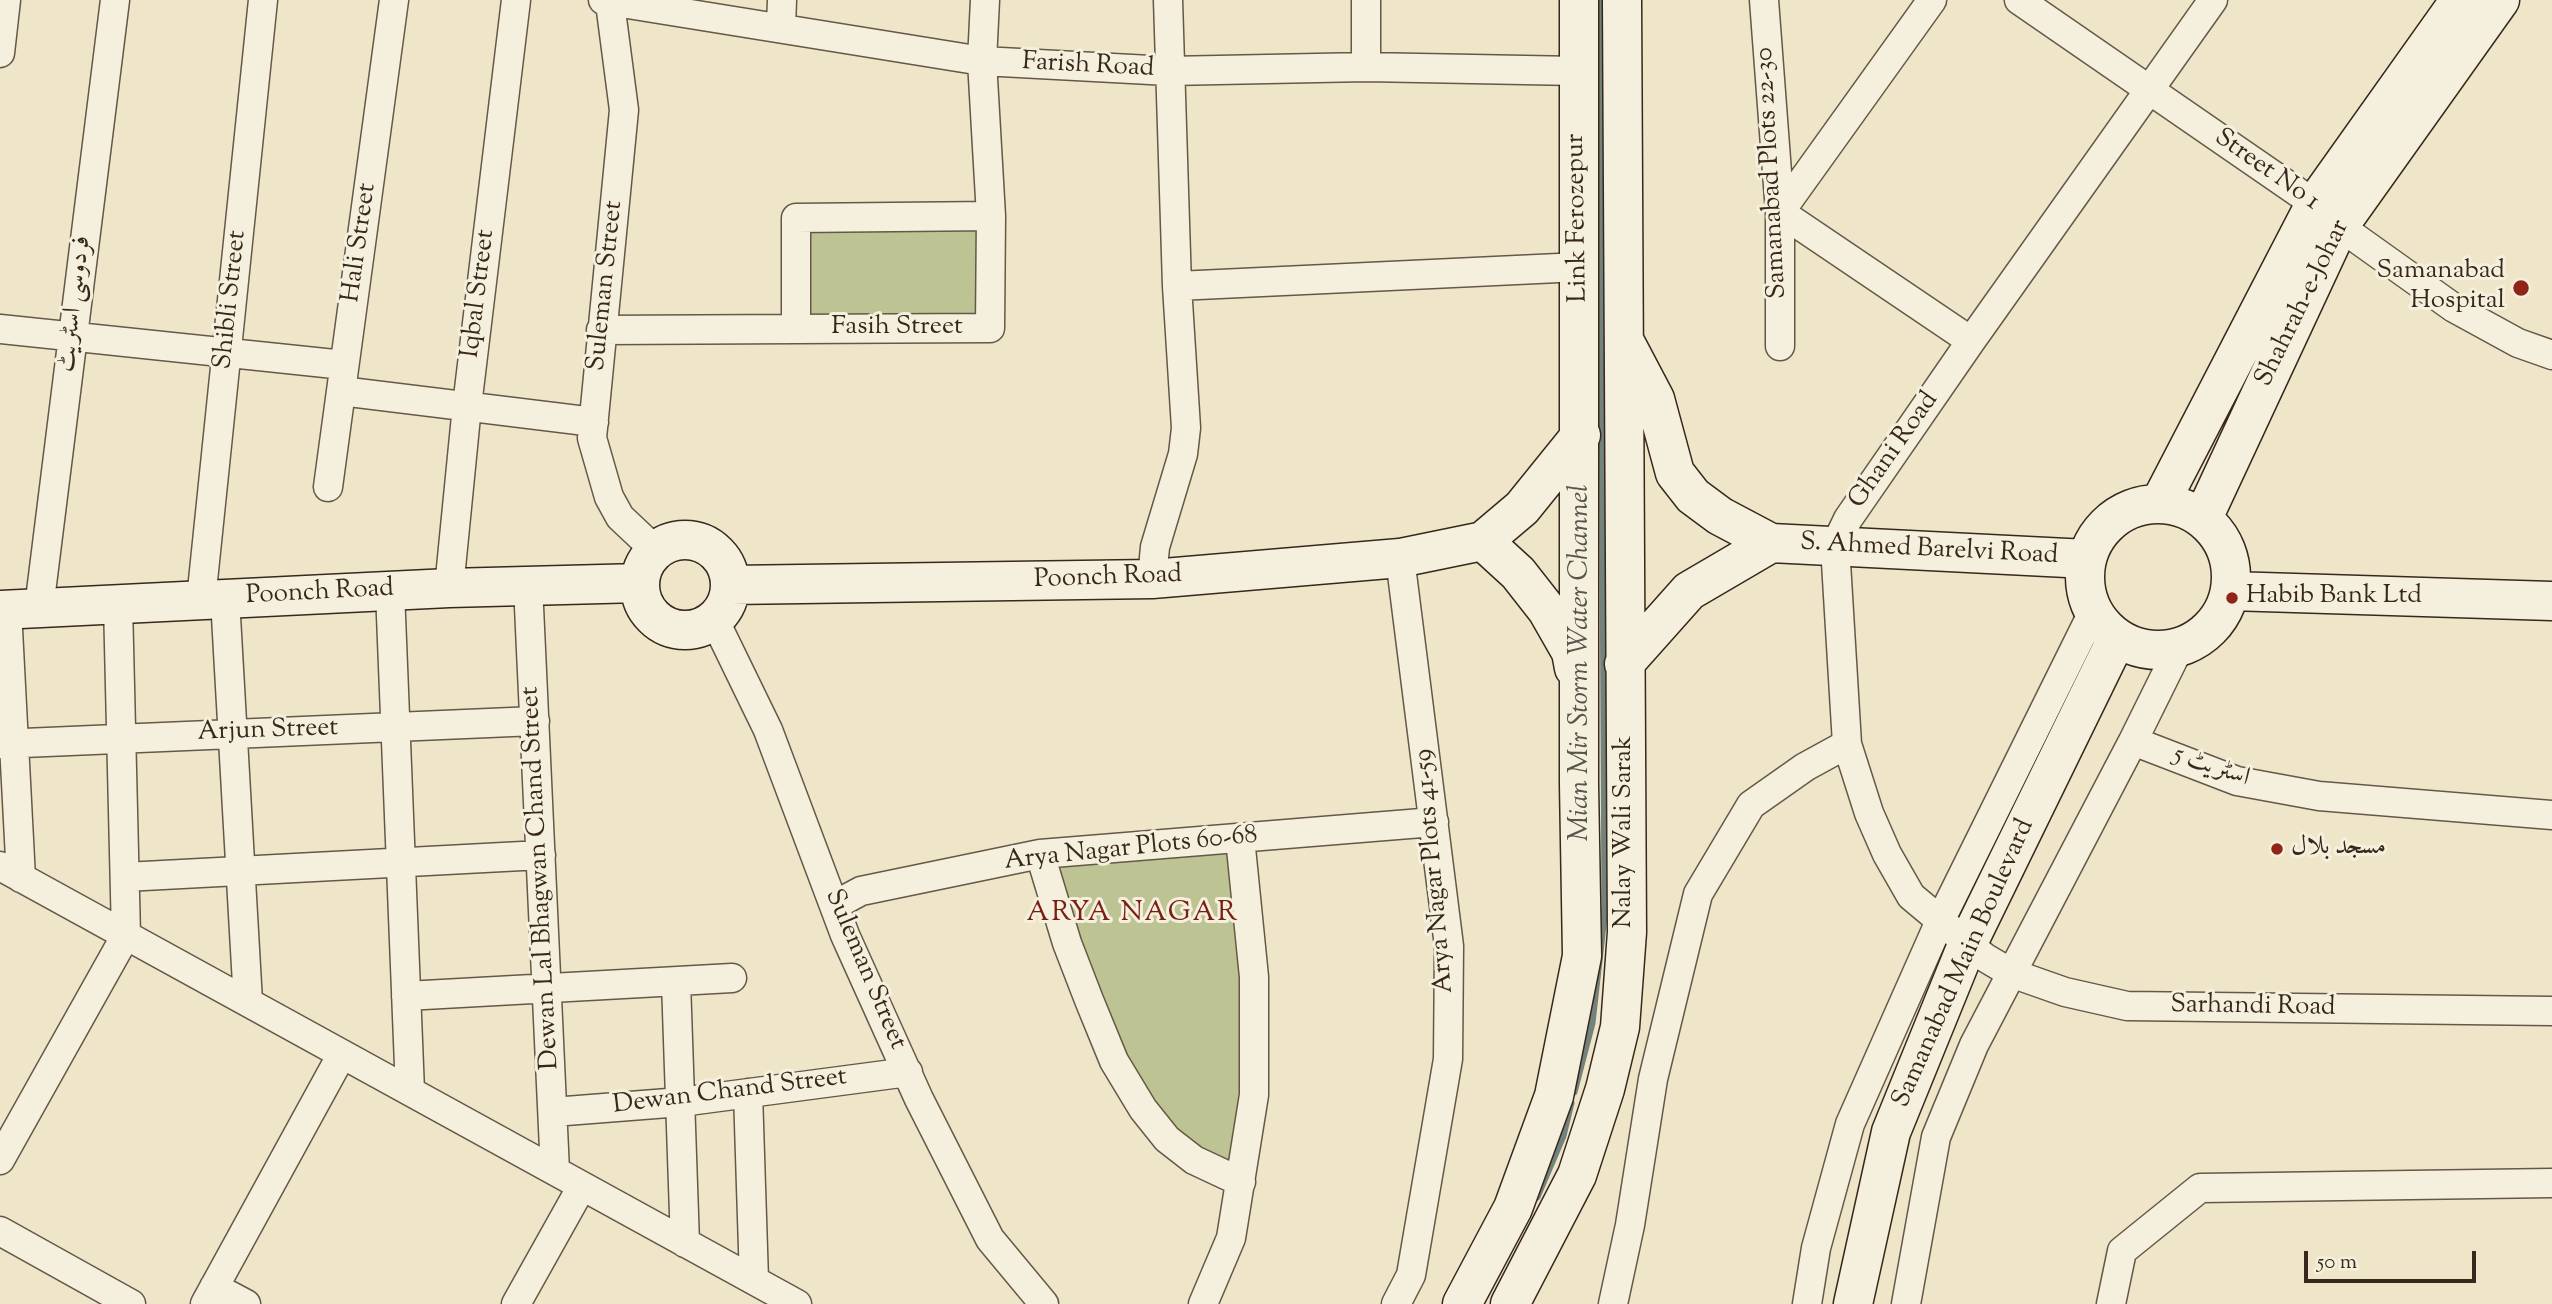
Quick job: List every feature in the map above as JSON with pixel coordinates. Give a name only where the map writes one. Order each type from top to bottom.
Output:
[{"type":"main road","name":"Link Ferozepur","points":[[1579,0],[1577,71],[1581,435]]},
{"type":"main road","name":"Link Ferozepur","points":[[1622,0],[1622,337]]},
{"type":"main road","name":"Shahrah-e-Johar","points":[[2160,503],[2327,215],[2460,0]]},
{"type":"main road","name":"Shahrah-e-Johar","points":[[2203,518],[2327,215],[2500,0]]},
{"type":"main road","name":"S. Ahmed Barelvi Road","points":[[1622,337],[1655,399],[1675,473],[1693,496],[1771,543],[2087,559]]},
{"type":"main road","name":"Nalay Wali Sarak","points":[[1510,1304],[1577,1175],[1605,1089],[1620,1027],[1627,932],[1622,337]]},
{"type":"main road","name":"Nalay Wali Sarak","points":[[1462,1304],[1513,1208],[1554,1096],[1582,956],[1579,695],[1581,435]]},
{"type":"main road","name":"Poonch Road","points":[[731,586],[1152,579],[1400,558],[1483,541],[1522,508],[1581,435]]},
{"type":"main road","points":[[2160,503],[2183,507],[2203,518],[2217,533],[2227,551],[2231,571],[2230,591],[2220,616],[2203,636],[2179,648],[2158,651],[2116,632],[2084,577],[2087,559],[2096,536],[2113,518],[2135,506],[2160,503]]},
{"type":"main road","points":[[687,539],[704,543],[723,561],[731,586],[723,610],[714,619],[687,630],[672,628],[648,611],[642,598],[648,567],[670,541],[687,539]]},
{"type":"main road","points":[[1483,541],[1518,573],[1548,610],[1571,652],[1579,695]]},
{"type":"main road","name":"S. Ahmed Barelvi Road","points":[[1624,664],[1689,591],[1771,543]]},
{"type":"main road","name":"Poonch Road","points":[[15,609],[528,585],[648,567]]},
{"type":"main road","points":[[2230,591],[2552,601]]},
{"type":"main road","name":"Samanabad Main Boulevard","points":[[1853,1304],[1891,1132],[1976,949],[2116,632]]},
{"type":"main road","name":"Samanabad Main Boulevard","points":[[1870,1304],[1907,1137],[1976,949]]},
{"type":"street","points":[[0,52],[6,0]]},
{"type":"street","name":"فردوسی اسٹریٹ","points":[[11,872],[7,743],[15,609],[72,337],[115,0]]},
{"type":"street","name":"Shibli Street","points":[[248,1002],[232,734],[213,599],[227,353],[263,0]]},
{"type":"street","name":"Hali Street","points":[[328,487],[394,0]]},
{"type":"street","name":"Iqbal Street","points":[[449,588],[467,406],[516,0]]},
{"type":"street","name":"Fasih Street","points":[[601,330],[990,328],[991,216],[982,61],[985,0]]},
{"type":"street","points":[[1152,579],[1155,547],[1182,454],[1186,428],[1177,286],[1168,0]]},
{"type":"street","points":[[1366,0],[1366,67]]},
{"type":"street","name":"Samanabad Plots 22-30","points":[[1764,0],[1780,212],[1780,346]]},
{"type":"street","points":[[1932,0],[1780,212],[1971,341]]},
{"type":"street","name":"Street No 1","points":[[2019,0],[2327,215],[2454,308],[2518,343],[2552,355]]},
{"type":"street","name":"Ghani Road","points":[[1976,949],[1912,895],[1887,854],[1869,813],[1847,744],[1835,547],[1848,519],[1971,341],[2151,91],[2213,0]]},
{"type":"street","name":"Farish Road","points":[[606,1],[782,14],[982,61],[1169,71],[1366,67],[1577,71]]},
{"type":"street","name":"Suleman Street","points":[[606,1],[624,110],[592,438],[609,497],[648,567]]},
{"type":"street","points":[[796,329],[796,218],[991,216]]},
{"type":"street","points":[[1177,286],[1580,267]]},
{"type":"street","points":[[0,329],[227,353],[467,406],[594,422]]},
{"type":"street","name":"Arya Nagar Plots 41-59","points":[[1396,1304],[1411,1275],[1448,1059],[1448,947],[1400,558]]},
{"type":"street","name":"Dewan Lal Bhagwan Chand Street","points":[[528,585],[555,1171]]},
{"type":"street","points":[[390,591],[410,1091]]},
{"type":"street","points":[[0,1160],[126,935],[118,604]]},
{"type":"street","name":"Suleman Street","points":[[714,619],[768,730],[835,905],[908,1072],[990,1239],[1044,1304]]},
{"type":"street","points":[[1906,1304],[1936,1137],[1974,1045],[1976,949],[2116,632]]},
{"type":"street","points":[[1807,1304],[1816,1248],[1850,1125],[1976,949],[2133,741],[2179,648]]},
{"type":"street","name":"Arjun Street","points":[[7,743],[535,721]]},
{"type":"street","name":"اسٹریٹ 5","points":[[2133,741],[2237,781],[2319,796],[2552,815]]},
{"type":"street","points":[[1613,1304],[1630,1225],[1653,1079],[1698,894],[1751,805],[1805,767],[1847,744]]},
{"type":"street","name":"Arya Nagar Plots 60-68","points":[[835,905],[862,891],[1040,854],[1434,822]]},
{"type":"street","points":[[1203,1304],[1231,1238],[1254,1095],[1254,977],[1240,838]]},
{"type":"street","points":[[1040,854],[1067,943],[1089,1000],[1114,1061],[1143,1109],[1167,1139],[1194,1160],[1241,1182]]},
{"type":"street","points":[[125,877],[541,855]]},
{"type":"street","points":[[11,872],[797,1304]]},
{"type":"street","name":"Sarhandi Road","points":[[1976,949],[2065,992],[2127,1006],[2552,1011]]},
{"type":"street","points":[[406,996],[732,978]]},
{"type":"street","points":[[676,982],[685,1243]]},
{"type":"street","points":[[246,1304],[209,1295],[342,1054]]},
{"type":"street","name":"Dewan Chand Street","points":[[552,1112],[681,1102],[908,1072]]},
{"type":"street","points":[[748,1093],[754,1280]]},
{"type":"street","points":[[2111,1304],[2122,1251],[2200,1188],[2552,1183]]},
{"type":"street","points":[[516,1304],[582,1186]]},
{"type":"street","points":[[0,1231],[131,1304]]},
{"type":"green space","points":[[991,216],[990,328],[796,329],[796,218]]},
{"type":"green space","points":[[1251,826],[1240,1179],[1171,1134],[1140,1093],[1038,851]]},
{"type":"waterway","name":"Mian Mir Storm Water Channel","points":[[1574,1092],[1592,1023],[1605,907],[1600,0]]},
{"type":"waterway","name":"Mian Mir Storm Water Channel","points":[[1537,1197],[1563,1136],[1571,1103]]},
{"type":"place","name":"Samanabad Hospital","points":[[2521,288]]},
{"type":"place","name":"Habib Bank Ltd","points":[[2232,598]]},
{"type":"place","name":"مسجد بلال","points":[[2277,849]]},
{"type":"district","name":"ARYA NAGAR","points":[[1133,915]]}]
